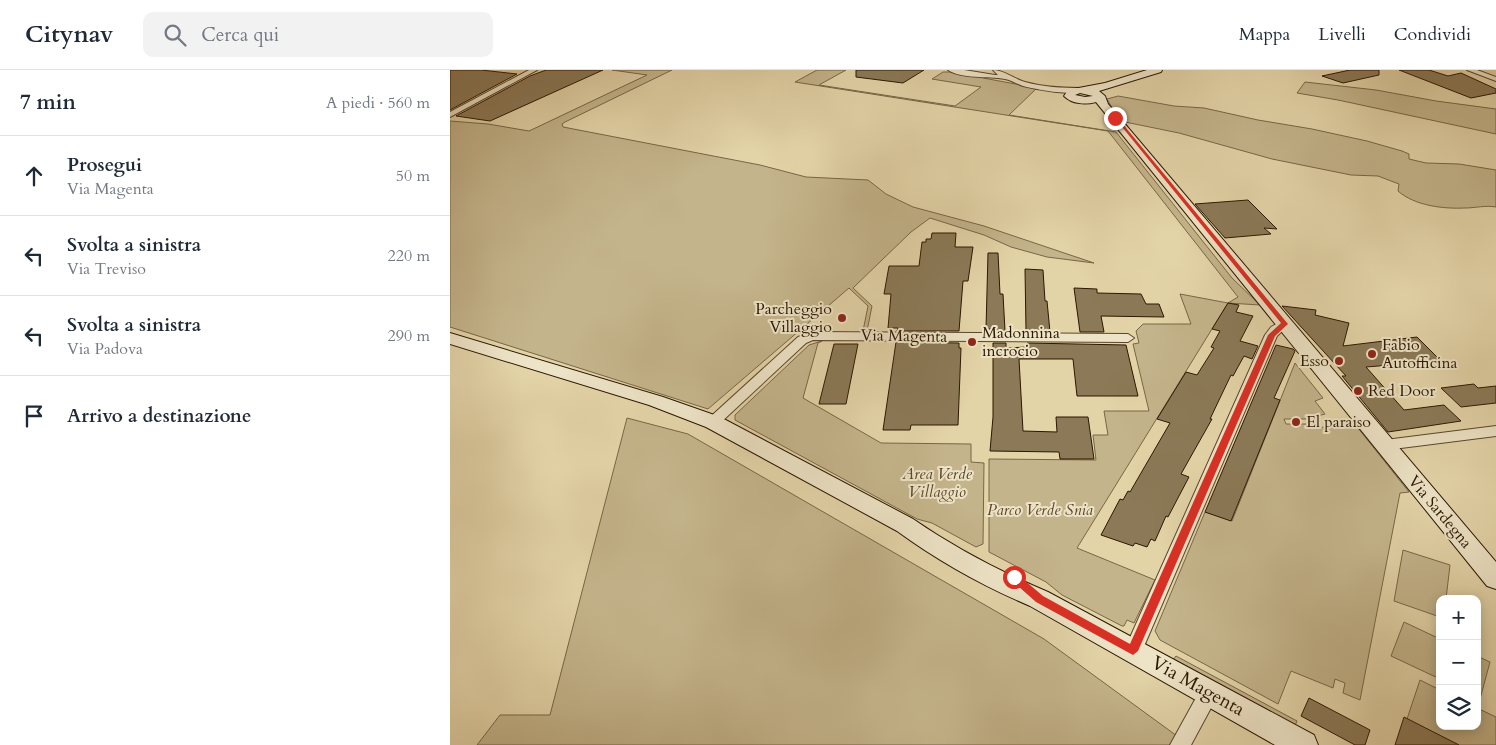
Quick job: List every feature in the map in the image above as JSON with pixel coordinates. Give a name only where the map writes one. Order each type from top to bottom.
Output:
[{"type":"street","points":[[451,114],[534,70]]},
{"type":"street","points":[[952,70],[1005,76]]},
{"type":"street","points":[[996,70],[1005,76],[1023,83],[1082,93],[1102,100]]},
{"type":"street","points":[[1082,93],[1157,70]]},
{"type":"street","points":[[1470,70],[1496,79]]},
{"type":"street","points":[[1102,100],[1100,90],[1107,86]]},
{"type":"street","points":[[1047,87],[1061,91],[1069,96],[1072,92],[1082,93],[1102,100]]},
{"type":"street","name":"Via Sardegna","points":[[1102,100],[1496,579]]},
{"type":"street","points":[[1133,651],[1280,318]]},
{"type":"street","name":"Via Magenta","points":[[714,422],[802,340],[814,336],[1128,338]]},
{"type":"street","name":"Via Magenta","points":[[450,338],[656,401],[714,422],[906,525],[933,545],[994,578],[1039,599],[1303,745]]},
{"type":"street","points":[[1385,444],[1496,431]]},
{"type":"street","points":[[1180,745],[1209,692]]},
{"type":"green space","points":[[612,70],[672,70],[565,122],[562,124],[563,127],[760,165],[806,177],[868,180],[886,194],[913,207],[984,226],[1094,263],[1047,257],[1011,247],[984,235],[930,218],[911,232],[853,288],[872,306],[867,331],[863,331],[868,306],[849,288],[708,409],[450,327],[450,121],[488,124],[529,131],[647,75]]},
{"type":"green space","points":[[817,70],[846,70],[819,85],[955,106],[981,87],[932,79],[943,72],[1037,88],[1009,115],[1116,132],[1232,278],[1260,305],[1228,303],[1238,297],[1108,131],[795,82]]},
{"type":"green space","points":[[1305,82],[1376,90],[1496,109],[1496,134],[1297,93]]},
{"type":"green space","points":[[1118,96],[1174,106],[1204,108],[1312,129],[1402,151],[1409,154],[1409,159],[1426,163],[1459,164],[1496,170],[1496,207],[1457,208],[1430,206],[1405,196],[1398,191],[1399,184],[1378,176],[1351,175],[1272,159],[1179,133],[1125,122],[1114,111],[1107,99]]},
{"type":"green space","name":"Parco Verde Snia","points":[[1180,294],[1228,303],[1077,548],[1155,580],[1134,623],[1127,620],[1124,626],[1122,626],[1062,595],[1046,582],[989,552],[989,459],[1096,460],[1093,435],[1108,435],[1104,411],[1149,411],[1133,344],[1139,343],[1136,331],[1143,324],[1191,324]]},
{"type":"green space","name":"Area Verde Villaggio","points":[[822,341],[818,343],[803,398],[881,443],[971,444],[971,462],[984,463],[983,544],[976,547],[932,523],[917,519],[735,420],[735,415],[809,345]]},
{"type":"green space","points":[[1295,363],[1323,398],[1315,401],[1325,414],[1316,419],[1284,419],[1286,424],[1358,428],[1409,492],[1400,493],[1360,700],[1343,693],[1345,683],[1335,679],[1333,688],[1291,671],[1278,704],[1160,640],[1155,631],[1205,512],[1232,521]]},
{"type":"green space","points":[[627,418],[688,434],[1044,639],[1177,736],[1172,745],[477,745],[500,715],[550,715]]},
{"type":"green space","points":[[1403,550],[1450,565],[1446,595],[1436,595],[1436,616],[1394,601]]},
{"type":"green space","points":[[1404,622],[1436,637],[1436,677],[1391,656]]},
{"type":"green space","points":[[1176,656],[1297,721],[1294,728],[1172,661]]},
{"type":"green space","points":[[1481,658],[1490,662],[1481,695]]},
{"type":"green space","points":[[1420,680],[1436,688],[1436,730],[1481,730],[1481,710],[1496,717],[1496,745],[1459,745],[1407,719]]},
{"type":"building","points":[[450,70],[481,70],[517,74],[450,110]]},
{"type":"building","points":[[546,70],[603,70],[490,121],[456,116],[530,76]]},
{"type":"building","points":[[856,70],[924,70],[903,83],[856,77]]},
{"type":"building","points":[[1350,70],[1379,70],[1379,75],[1343,83],[1322,76]]},
{"type":"building","points":[[1399,70],[1429,70],[1448,76],[1461,73],[1496,89],[1496,93],[1471,98]]},
{"type":"building","points":[[1248,200],[1277,229],[1264,228],[1271,234],[1225,238],[1195,204]]},
{"type":"building","points":[[932,233],[956,233],[955,247],[973,247],[968,281],[963,281],[959,331],[897,331],[898,328],[888,328],[891,294],[884,294],[889,266],[919,266],[922,242],[926,242],[926,239],[931,239]]},
{"type":"building","points":[[988,253],[998,253],[1000,294],[1003,294],[1005,331],[986,329]]},
{"type":"building","points":[[1025,269],[1043,270],[1050,332],[1026,331]]},
{"type":"building","points":[[1074,288],[1097,289],[1097,293],[1141,294],[1146,304],[1159,304],[1164,317],[1101,316],[1104,332],[1080,332]]},
{"type":"building","points":[[1228,303],[1239,305],[1236,312],[1253,316],[1240,341],[1258,346],[1252,359],[1244,356],[1233,376],[1231,375],[1210,419],[1212,419],[1181,474],[1189,477],[1168,517],[1166,516],[1155,541],[1151,539],[1147,547],[1135,543],[1133,546],[1101,535],[1120,499],[1123,500],[1128,491],[1130,492],[1170,423],[1157,419],[1186,372],[1197,375],[1214,348],[1211,347],[1220,331],[1212,329]]},
{"type":"building","points":[[1282,306],[1316,310],[1315,315],[1349,323],[1343,346],[1417,337],[1441,361],[1366,367],[1404,410],[1444,405],[1461,421],[1388,432],[1342,376],[1346,376]]},
{"type":"building","points":[[896,342],[959,343],[959,348],[961,348],[958,425],[911,425],[910,430],[883,430]]},
{"type":"building","points":[[993,343],[1006,343],[1006,348],[1027,347],[1027,343],[1126,345],[1138,396],[1077,396],[1073,359],[1019,359],[1023,431],[1057,432],[1056,417],[1088,417],[1094,459],[1060,459],[1059,452],[990,451],[993,417]]},
{"type":"building","points":[[834,344],[858,344],[846,404],[819,404]]},
{"type":"building","points":[[1276,345],[1295,351],[1274,398],[1280,400],[1231,521],[1205,512]]},
{"type":"building","points":[[1474,384],[1478,388],[1496,386],[1496,403],[1461,407],[1441,388]]},
{"type":"building","points":[[1309,698],[1370,730],[1365,745],[1355,745],[1301,716]]},
{"type":"building","points":[[1404,717],[1459,745],[1395,745]]},
{"type":"place","name":"Parcheggio Villaggio","points":[[842,318]]},
{"type":"place","name":"Madonnina incrocio","points":[[972,342]]},
{"type":"place","name":"Fabio Autofficina","points":[[1372,354]]},
{"type":"place","name":"Esso","points":[[1339,361]]},
{"type":"place","name":"Red Door","points":[[1358,391]]},
{"type":"place","name":"El paraiso","points":[[1296,422]]},
{"type":"route","points":[[1014,577],[1039,599],[1133,651],[1271,335],[1279,326],[1285,324],[1115,118]]}]
